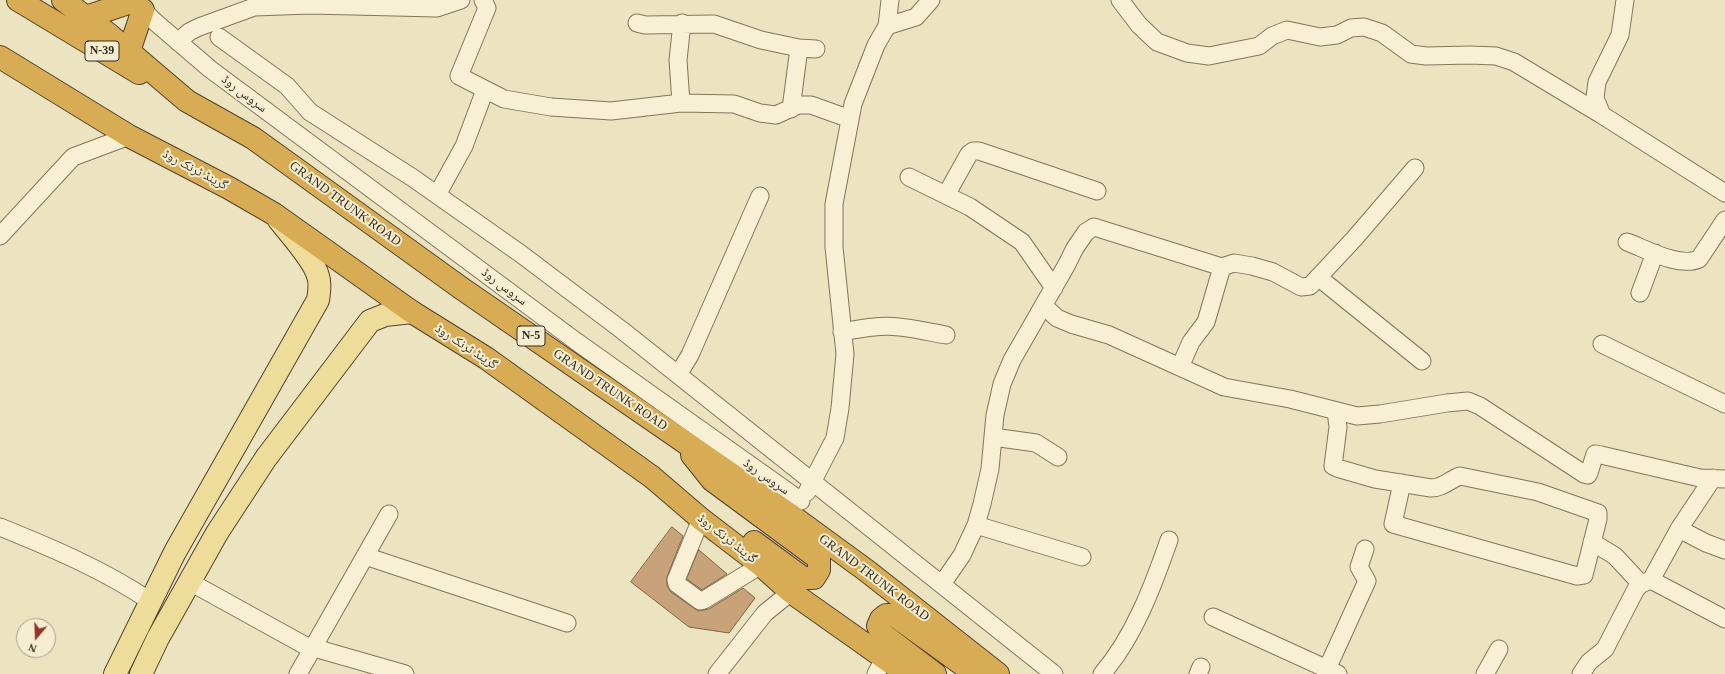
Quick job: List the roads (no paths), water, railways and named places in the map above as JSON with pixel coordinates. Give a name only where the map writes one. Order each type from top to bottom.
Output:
[{"type":"highway","name":"N-39","points":[[18,0],[187,101]]},
{"type":"highway","name":"GRAND TRUNK ROAD","points":[[63,0],[128,51],[187,101],[253,138],[461,288],[676,435],[795,507],[867,571],[998,674]]},
{"type":"highway","points":[[86,17],[142,6],[128,51]]},
{"type":"highway","name":"گرینڈ ٹرنک روڈ","points":[[0,57],[129,136],[229,188],[274,214],[412,312],[486,358],[652,477],[701,519],[761,565],[880,666],[907,674]]},
{"type":"highway","points":[[652,477],[702,504],[803,578],[814,578],[819,570],[819,559],[712,480],[676,435]]},
{"type":"highway","points":[[935,674],[880,633],[878,626],[881,618],[886,614],[894,615],[976,674]]},
{"type":"main road","points":[[115,674],[175,552],[318,300],[320,288],[318,276],[313,264],[274,214]]},
{"type":"main road","points":[[141,674],[158,638],[217,533],[266,458],[370,321],[385,315],[412,312]]},
{"type":"street","points":[[178,42],[198,26],[254,7],[310,5],[437,8],[461,0]]},
{"type":"street","points":[[483,0],[487,8],[459,76],[504,99],[551,107],[611,111],[681,103],[734,104],[760,113],[776,115],[798,105],[812,105],[850,119]]},
{"type":"street","points":[[795,507],[812,482],[835,438],[840,408],[845,354],[834,248],[834,204],[853,104],[876,45],[887,26],[890,0]]},
{"type":"street","points":[[887,26],[916,17],[931,0]]},
{"type":"street","points":[[1120,0],[1139,25],[1157,42],[1187,54],[1209,56],[1259,46],[1272,36],[1287,30],[1320,37],[1337,35],[1351,28],[1364,27],[1382,33],[1412,54],[1426,56],[1496,56],[1514,62],[1602,115],[1725,193]]},
{"type":"street","points":[[1602,115],[1595,98],[1597,82],[1620,35],[1625,0]]},
{"type":"street","name":"سروس روڈ","points":[[142,6],[178,42],[210,69],[795,507]]},
{"type":"street","points":[[637,23],[645,25],[682,23],[714,24],[761,40],[799,48],[816,49]]},
{"type":"street","points":[[681,103],[678,60],[682,23]]},
{"type":"street","points":[[219,38],[287,86],[310,112],[436,194],[528,259],[623,331],[1054,674]]},
{"type":"street","points":[[790,109],[799,48]]},
{"type":"street","points":[[436,194],[464,146],[485,90]]},
{"type":"street","points":[[0,236],[73,158],[129,136]]},
{"type":"street","points":[[946,195],[968,154],[973,151],[979,151],[1097,191]]},
{"type":"street","points":[[942,584],[962,555],[976,525],[988,476],[996,415],[1002,384],[1012,360],[1044,306],[1075,248],[1086,232],[1094,227],[1222,266],[1234,263],[1252,266],[1273,272],[1301,287],[1310,286],[1354,239],[1415,168]]},
{"type":"street","points":[[909,176],[970,207],[1022,242],[1054,288]]},
{"type":"street","points":[[678,375],[690,355],[760,196]]},
{"type":"street","points":[[1627,242],[1681,261],[1693,262],[1699,260],[1725,220]]},
{"type":"street","points":[[1640,293],[1655,253]]},
{"type":"street","points":[[1180,367],[1191,342],[1206,322],[1222,266]]},
{"type":"street","points":[[1318,277],[1422,360]]},
{"type":"street","points":[[1044,306],[1057,318],[1070,324],[1109,335],[1224,387],[1290,399],[1357,416],[1468,401],[1480,406],[1584,474],[1588,475],[1595,454],[1700,478],[1719,479]]},
{"type":"street","points":[[842,332],[875,326],[912,328],[946,335]]},
{"type":"street","points":[[1602,344],[1725,404]]},
{"type":"street","points":[[1336,411],[1338,427],[1333,466],[1375,479],[1438,488],[1460,476],[1538,492],[1598,513],[1584,575],[1577,576],[1393,524],[1402,483]]},
{"type":"street","points":[[993,437],[1036,443],[1058,457]]},
{"type":"street","points":[[1581,674],[1589,662],[1605,649],[1636,589],[1646,582],[1679,529],[1719,479]]},
{"type":"street","points":[[298,674],[389,514]]},
{"type":"street","points":[[701,519],[676,580],[677,584],[700,601],[761,565]]},
{"type":"street","points":[[976,525],[1082,558]]},
{"type":"street","points":[[0,526],[51,548],[127,586],[150,601]]},
{"type":"street","points":[[1679,529],[1706,543],[1725,550]]},
{"type":"street","points":[[1102,674],[1113,662],[1132,629],[1157,576],[1169,540]]},
{"type":"street","points":[[1592,542],[1615,556],[1646,582],[1725,619]]},
{"type":"street","points":[[1213,617],[1332,671],[1368,581],[1359,567],[1365,549]]},
{"type":"street","points":[[365,556],[567,624]]},
{"type":"street","points":[[190,582],[304,645],[398,673]]},
{"type":"street","points":[[717,674],[765,612],[791,592]]},
{"type":"street","points":[[1485,674],[1499,649]]}]
